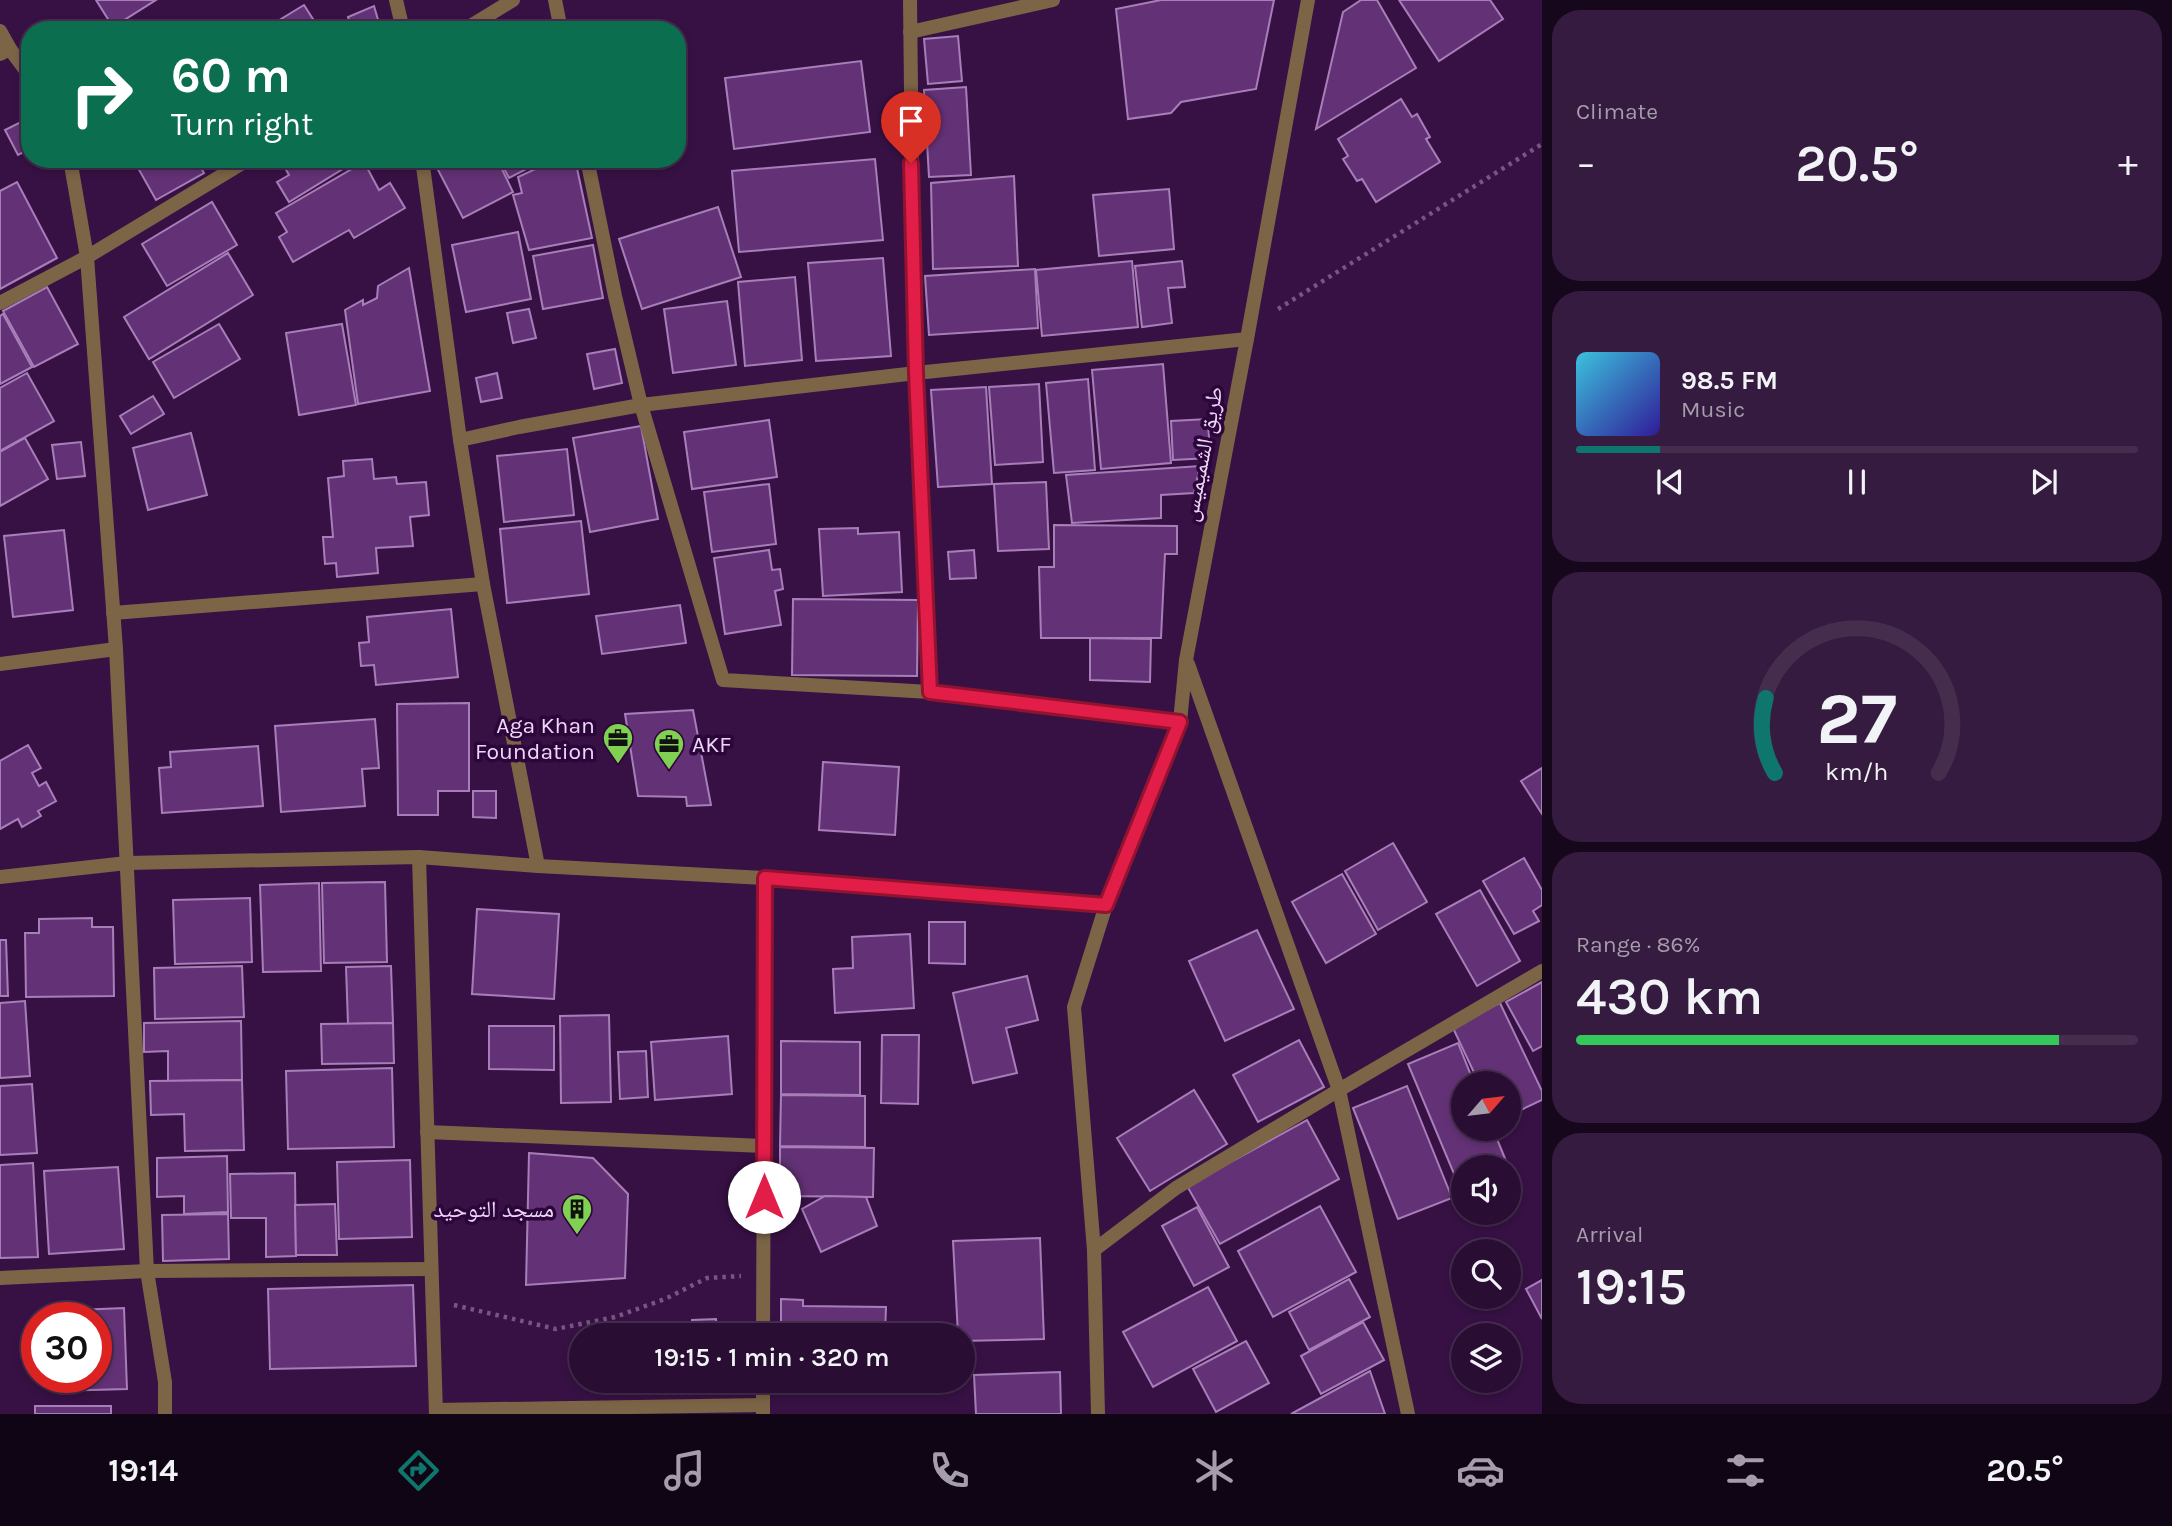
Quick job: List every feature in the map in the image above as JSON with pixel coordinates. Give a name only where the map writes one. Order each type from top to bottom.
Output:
[{"type":"street","points":[[396,0],[400,21]]},
{"type":"street","points":[[479,21],[513,0]]},
{"type":"street","points":[[555,0],[559,21]]},
{"type":"street","points":[[910,0],[916,373],[930,692]]},
{"type":"street","points":[[909,33],[1053,0]]},
{"type":"street","name":"طريق الشميميس","points":[[1098,1414],[1094,1250],[1074,1007],[1106,905],[1180,722],[1186,660],[1308,0]]},
{"type":"street","points":[[0,30],[5,51],[21,67]]},
{"type":"street","points":[[72,168],[87,257],[116,649],[147,1271],[165,1382],[165,1414]]},
{"type":"street","points":[[0,303],[87,257],[235,168]]},
{"type":"street","points":[[423,168],[460,440],[483,584],[538,866]]},
{"type":"street","points":[[589,168],[641,405],[723,680],[930,692],[1180,722]]},
{"type":"street","points":[[460,440],[641,405],[1247,339]]},
{"type":"street","points":[[113,613],[483,584]]},
{"type":"street","points":[[0,664],[116,649]]},
{"type":"street","points":[[1186,660],[1339,1090],[1408,1414]]},
{"type":"street","points":[[419,857],[436,1412],[763,1409]]},
{"type":"street","points":[[0,877],[127,863],[419,857],[765,878],[1106,905]]},
{"type":"street","points":[[763,1323],[765,878]]},
{"type":"street","points":[[1094,1250],[1177,1188],[1542,971]]},
{"type":"street","points":[[426,1132],[764,1146]]},
{"type":"street","points":[[0,1278],[147,1271],[430,1269]]},
{"type":"path","points":[[1247,339],[1280,307],[1542,144]]},
{"type":"path","points":[[431,1296],[453,1305],[556,1329],[615,1317],[665,1299],[707,1278],[763,1274]]},
{"type":"building","points":[[96,0],[156,0],[123,21],[109,21]]},
{"type":"building","points":[[1161,0],[1274,0],[1256,89],[1181,102],[1171,113],[1128,119],[1116,9]]},
{"type":"building","points":[[1361,0],[1377,0],[1416,68],[1316,129],[1343,12]]},
{"type":"building","points":[[1399,0],[1490,0],[1503,19],[1439,61]]},
{"type":"building","points":[[304,5],[314,21],[278,21]]},
{"type":"building","points":[[374,6],[378,21],[350,21],[348,17]]},
{"type":"building","points":[[958,36],[962,81],[928,84],[924,39]]},
{"type":"building","points":[[861,61],[870,132],[734,149],[725,78]]},
{"type":"building","points":[[966,87],[971,175],[929,177],[924,90]]},
{"type":"building","points":[[1401,99],[1412,117],[1417,114],[1430,137],[1426,139],[1440,162],[1376,202],[1362,179],[1357,181],[1343,159],[1348,156],[1338,139]]},
{"type":"building","points":[[21,122],[21,154],[18,155],[5,130]]},
{"type":"building","points":[[875,159],[883,240],[739,252],[732,171]]},
{"type":"building","points":[[138,168],[201,168],[204,173],[156,200]]},
{"type":"building","points":[[285,168],[344,168],[289,202],[277,182],[289,175]]},
{"type":"building","points":[[354,168],[367,168],[379,190],[390,183],[405,208],[354,238],[349,230],[293,262],[279,237],[287,232],[276,213]]},
{"type":"building","points":[[437,168],[501,168],[513,192],[463,218]]},
{"type":"building","points":[[504,168],[528,168],[509,178]]},
{"type":"building","points":[[538,168],[577,168],[592,238],[529,250],[513,195],[522,193],[518,177]]},
{"type":"building","points":[[1014,176],[1018,266],[933,269],[931,183]]},
{"type":"building","points":[[17,182],[57,258],[0,289],[0,191]]},
{"type":"building","points":[[1169,189],[1174,249],[1099,256],[1093,195]]},
{"type":"building","points":[[212,202],[237,245],[167,286],[142,244]]},
{"type":"building","points":[[718,207],[741,277],[642,309],[619,239]]},
{"type":"building","points":[[518,232],[531,299],[466,312],[452,245]]},
{"type":"building","points":[[593,245],[603,298],[543,309],[533,256]]},
{"type":"building","points":[[228,253],[253,295],[149,359],[124,317]]},
{"type":"building","points":[[883,258],[891,356],[816,361],[808,263]]},
{"type":"building","points":[[1132,261],[1138,327],[1042,336],[1036,270]]},
{"type":"building","points":[[1182,261],[1185,287],[1168,288],[1172,323],[1142,327],[1135,266]]},
{"type":"building","points":[[409,268],[430,391],[358,404],[345,310],[363,300],[363,305],[377,298],[378,286]]},
{"type":"building","points":[[1035,269],[1038,328],[929,335],[925,276]]},
{"type":"building","points":[[795,277],[802,360],[745,366],[738,282]]},
{"type":"building","points":[[47,287],[78,344],[34,367],[3,311]]},
{"type":"building","points":[[727,301],[736,365],[673,373],[664,309]]},
{"type":"building","points":[[529,309],[536,338],[513,343],[507,313]]},
{"type":"building","points":[[3,314],[32,367],[0,384],[0,316]]},
{"type":"building","points":[[219,324],[240,359],[174,398],[153,362]]},
{"type":"building","points":[[342,324],[356,405],[299,415],[286,333]]},
{"type":"building","points":[[615,349],[622,383],[594,389],[587,354]]},
{"type":"building","points":[[1163,364],[1171,463],[1101,469],[1092,370]]},
{"type":"building","points":[[27,373],[54,421],[0,451],[0,388]]},
{"type":"building","points":[[497,373],[502,398],[481,402],[476,378]]},
{"type":"building","points":[[1088,379],[1095,470],[1054,473],[1046,383]]},
{"type":"building","points":[[1039,384],[1043,462],[995,465],[989,387]]},
{"type":"building","points":[[986,387],[992,484],[938,487],[931,390]]},
{"type":"building","points":[[153,396],[164,414],[131,434],[120,416]]},
{"type":"building","points":[[1208,419],[1210,458],[1173,460],[1171,421]]},
{"type":"building","points":[[769,420],[777,477],[692,489],[684,432]]},
{"type":"building","points":[[641,426],[658,519],[590,532],[573,438]]},
{"type":"building","points":[[191,433],[207,495],[148,510],[133,448]]},
{"type":"building","points":[[25,438],[48,479],[0,506],[0,452]]},
{"type":"building","points":[[81,442],[85,476],[57,479],[52,445]]},
{"type":"building","points":[[567,449],[574,515],[504,522],[497,456]]},
{"type":"building","points":[[372,459],[374,479],[396,477],[397,484],[426,482],[429,515],[410,517],[413,546],[376,548],[378,573],[337,577],[336,563],[325,564],[323,537],[333,537],[328,478],[344,476],[343,461]]},
{"type":"building","points":[[1200,466],[1194,493],[1161,495],[1161,518],[1072,523],[1066,475]]},
{"type":"building","points":[[1046,482],[1049,549],[998,551],[994,484]]},
{"type":"building","points":[[769,484],[776,544],[712,552],[704,492]]},
{"type":"building","points":[[581,521],[589,594],[507,603],[500,529]]},
{"type":"building","points":[[1054,525],[1177,526],[1177,554],[1165,554],[1161,638],[1041,638],[1039,567],[1054,567]]},
{"type":"building","points":[[858,528],[858,534],[899,532],[902,592],[823,596],[819,529]]},
{"type":"building","points":[[64,530],[73,610],[13,617],[4,536]]},
{"type":"building","points":[[769,550],[772,570],[780,569],[783,589],[775,591],[781,625],[725,634],[714,558]]},
{"type":"building","points":[[974,550],[976,578],[950,579],[948,552]]},
{"type":"building","points":[[793,599],[918,600],[917,676],[792,675]]},
{"type":"building","points":[[680,605],[686,643],[602,654],[596,616]]},
{"type":"building","points":[[451,609],[458,677],[376,685],[374,665],[361,666],[359,643],[369,642],[367,617]]},
{"type":"building","points":[[1090,638],[1151,639],[1150,682],[1090,680]]},
{"type":"building","points":[[469,703],[469,791],[438,791],[438,815],[398,815],[397,704]]},
{"type":"building","name":"AKF","points":[[693,710],[711,805],[687,806],[686,797],[638,796],[625,714]]},
{"type":"building","points":[[375,719],[379,768],[362,769],[365,806],[281,812],[275,726]]},
{"type":"building","points":[[28,745],[41,768],[32,773],[39,786],[46,782],[56,801],[38,811],[41,816],[22,827],[18,819],[0,829],[0,761]]},
{"type":"building","points":[[258,746],[263,806],[162,813],[159,768],[171,767],[170,752]]},
{"type":"building","points":[[823,762],[899,767],[895,835],[819,830]]},
{"type":"building","points":[[1542,768],[1542,814],[1521,781]]},
{"type":"building","points":[[473,791],[496,791],[496,818],[473,817]]},
{"type":"building","points":[[1393,843],[1427,902],[1378,930],[1345,871]]},
{"type":"building","points":[[1524,858],[1542,890],[1542,905],[1533,911],[1539,921],[1514,934],[1483,881]]},
{"type":"building","points":[[1342,874],[1376,934],[1326,963],[1292,902]]},
{"type":"building","points":[[385,882],[387,962],[324,963],[322,883]]},
{"type":"building","points":[[319,883],[321,971],[263,972],[260,885]]},
{"type":"building","points":[[1480,890],[1520,961],[1477,986],[1436,914]]},
{"type":"building","points":[[250,898],[252,962],[175,964],[173,900]]},
{"type":"building","points":[[477,909],[559,914],[554,999],[472,994]]},
{"type":"building","points":[[92,918],[92,927],[113,927],[114,996],[26,997],[25,933],[39,933],[39,919]]},
{"type":"building","points":[[929,922],[965,922],[965,964],[929,963]]},
{"type":"building","points":[[1257,930],[1294,1009],[1225,1041],[1189,961]]},
{"type":"building","points":[[910,934],[914,1008],[835,1013],[833,969],[853,968],[852,937]]},
{"type":"building","points":[[0,940],[6,940],[8,996],[0,996]]},
{"type":"building","points":[[242,966],[244,1017],[155,1019],[154,968]]},
{"type":"building","points":[[391,966],[393,1023],[348,1024],[346,967]]},
{"type":"building","points":[[1027,976],[1038,1020],[1006,1028],[1017,1073],[973,1083],[953,993]]},
{"type":"building","points":[[1542,982],[1542,1046],[1533,1051],[1506,1002]]},
{"type":"building","points":[[25,1001],[30,1076],[0,1078],[0,1003]]},
{"type":"building","points":[[1500,1003],[1542,1091],[1542,1100],[1521,1110],[1521,1071],[1473,1071],[1452,1026]]},
{"type":"building","points":[[609,1015],[611,1102],[561,1103],[560,1016]]},
{"type":"building","points":[[241,1021],[242,1080],[168,1081],[168,1051],[144,1052],[144,1023]]},
{"type":"building","points":[[393,1023],[394,1063],[322,1064],[321,1024]]},
{"type":"building","points":[[489,1026],[554,1026],[554,1070],[489,1069]]},
{"type":"building","points":[[882,1035],[919,1035],[918,1104],[881,1103]]},
{"type":"building","points":[[728,1036],[732,1094],[655,1100],[651,1042]]},
{"type":"building","points":[[1299,1040],[1324,1087],[1258,1122],[1233,1075]]},
{"type":"building","points":[[781,1041],[860,1042],[860,1095],[781,1094]]},
{"type":"building","points":[[1458,1043],[1469,1071],[1451,1071],[1451,1141],[1498,1141],[1504,1155],[1451,1155],[1451,1167],[1408,1064]]},
{"type":"building","points":[[646,1051],[648,1097],[620,1099],[618,1052]]},
{"type":"building","points":[[392,1068],[394,1147],[288,1149],[286,1071]]},
{"type":"building","points":[[242,1080],[244,1150],[185,1151],[184,1114],[151,1115],[150,1081]]},
{"type":"building","points":[[32,1084],[37,1153],[0,1155],[0,1086]]},
{"type":"building","points":[[1407,1086],[1451,1198],[1398,1219],[1353,1108]]},
{"type":"building","points":[[1194,1090],[1227,1144],[1150,1191],[1117,1138]]},
{"type":"building","points":[[781,1095],[865,1096],[865,1147],[780,1146]]},
{"type":"building","points":[[1307,1120],[1339,1179],[1220,1244],[1187,1186]]},
{"type":"building","points":[[780,1147],[874,1148],[873,1197],[780,1196]]},
{"type":"building","name":"مسجد التوحيد","points":[[529,1153],[593,1158],[628,1194],[625,1278],[526,1285]]},
{"type":"building","points":[[227,1156],[228,1212],[184,1214],[184,1196],[157,1197],[157,1158]]},
{"type":"building","points":[[410,1160],[412,1237],[339,1239],[337,1162]]},
{"type":"building","points":[[33,1163],[38,1257],[0,1258],[0,1165]]},
{"type":"building","points":[[118,1167],[124,1249],[49,1254],[44,1171]]},
{"type":"building","points":[[295,1173],[296,1256],[266,1257],[266,1218],[231,1218],[230,1174]]},
{"type":"building","points":[[825,1196],[866,1197],[877,1226],[821,1252],[802,1209]]},
{"type":"building","points":[[335,1204],[337,1255],[296,1255],[295,1205]]},
{"type":"building","points":[[1320,1206],[1356,1272],[1273,1317],[1238,1251]]},
{"type":"building","points":[[1197,1207],[1229,1267],[1194,1286],[1162,1226]]},
{"type":"building","points":[[228,1214],[229,1259],[163,1261],[162,1215]]},
{"type":"building","points":[[1040,1238],[1044,1339],[975,1341],[975,1323],[957,1323],[953,1241]]},
{"type":"building","points":[[1349,1279],[1370,1317],[1309,1350],[1289,1312]]},
{"type":"building","points":[[1542,1280],[1542,1319],[1526,1289]]},
{"type":"building","points":[[413,1285],[416,1366],[270,1369],[268,1289]]},
{"type":"building","points":[[1208,1287],[1237,1341],[1153,1387],[1123,1332]]},
{"type":"building","points":[[781,1299],[803,1300],[803,1306],[886,1307],[885,1323],[781,1323]]},
{"type":"building","points":[[112,1308],[124,1308],[127,1389],[112,1389]]},
{"type":"building","points":[[716,1319],[716,1323],[692,1323],[692,1320]]},
{"type":"building","points":[[1363,1322],[1384,1360],[1321,1394],[1301,1356]]},
{"type":"building","points":[[1246,1341],[1269,1383],[1216,1412],[1193,1369]]},
{"type":"building","points":[[1370,1371],[1385,1414],[1291,1414]]},
{"type":"building","points":[[1060,1372],[1061,1414],[976,1414],[975,1375]]},
{"type":"building","points":[[35,1406],[111,1406],[111,1414],[35,1414]]},
{"type":"place","name":"Aga Khan Foundation","points":[[618,765]]},
{"type":"place","name":"AKF","points":[[669,771]]},
{"type":"place","name":"مسجد التوحيد","points":[[577,1236]]},
{"type":"route","points":[[764,1197],[765,878],[1106,905],[1180,722],[930,692],[916,373],[911,163]]}]
